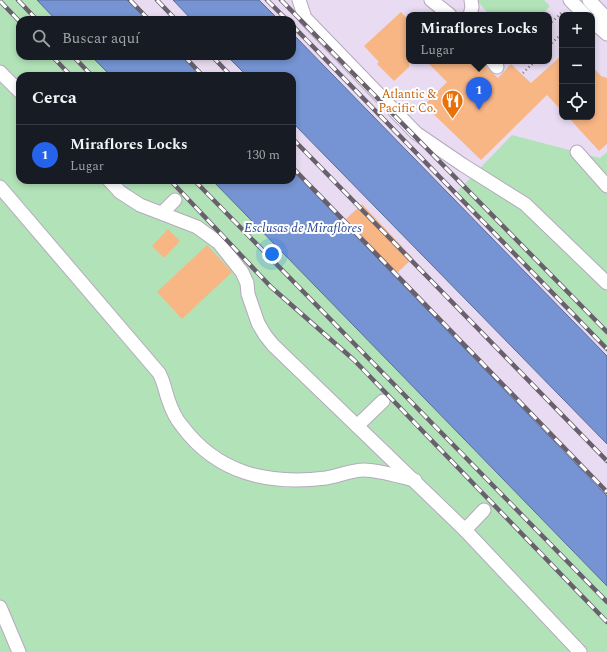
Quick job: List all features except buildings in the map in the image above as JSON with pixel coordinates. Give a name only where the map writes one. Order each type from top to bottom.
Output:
[{"type":"lane","points":[[299,0],[305,18],[416,134],[525,204],[607,283]]},
{"type":"lane","points":[[431,0],[446,12]]},
{"type":"lane","points":[[471,0],[471,12]]},
{"type":"lane","points":[[589,0],[607,19]]},
{"type":"lane","points":[[571,1],[582,12]]},
{"type":"lane","points":[[595,24],[607,34]]},
{"type":"lane","points":[[0,72],[16,88]]},
{"type":"lane","points":[[577,152],[607,186]]},
{"type":"lane","points":[[113,184],[120,192],[140,205],[197,227],[220,243],[242,272],[247,283],[248,294],[253,310],[265,335],[273,345],[415,480],[465,530],[580,652]]},
{"type":"lane","points":[[0,187],[159,373],[163,381],[170,406],[180,425],[194,441],[216,459],[245,473],[263,478],[281,480],[326,478],[352,471],[365,470],[415,480]]},
{"type":"lane","points":[[162,213],[175,200]]},
{"type":"lane","points":[[357,426],[383,401]]},
{"type":"lane","points":[[465,530],[484,510]]},
{"type":"lane","points":[[0,607],[19,652]]},
{"type":"path","points":[[552,22],[571,1]]},
{"type":"path","points":[[523,73],[532,64]]},
{"type":"green space","points":[[0,0],[37,0],[52,16],[16,16],[16,60],[95,60],[107,72],[16,72],[16,184],[216,184],[607,586],[607,652],[0,652]]},
{"type":"green space","points":[[476,0],[544,0],[550,6],[545,12],[487,12]]},
{"type":"green space","points":[[512,135],[600,158],[607,152],[607,351],[456,193]]},
{"type":"water","points":[[37,0],[127,0],[143,16],[52,16]]},
{"type":"water","points":[[173,0],[259,0],[275,16],[188,16]]},
{"type":"water","name":"Esclusas de Miraflores","points":[[296,37],[607,356],[607,444],[296,126],[296,72],[243,72],[231,60],[296,60]]},
{"type":"water","points":[[95,60],[185,60],[197,72],[107,72]]},
{"type":"water","name":"Esclusas de Miraflores","points":[[296,174],[607,496],[607,586],[216,184],[296,184]]},
{"type":"railway","points":[[18,0],[33,16]]},
{"type":"railway","points":[[130,0],[145,16]]},
{"type":"railway","points":[[157,0],[172,16]]},
{"type":"railway","points":[[267,0],[283,16]]},
{"type":"railway","points":[[281,0],[607,332]]},
{"type":"railway","points":[[0,1],[16,18]]},
{"type":"railway","points":[[296,29],[607,349]]},
{"type":"railway","points":[[56,60],[67,72]]},
{"type":"railway","points":[[77,60],[88,72]]},
{"type":"railway","points":[[188,60],[199,72]]},
{"type":"railway","points":[[216,60],[227,72]]},
{"type":"railway","points":[[296,142],[607,461]]},
{"type":"railway","points":[[296,171],[607,492]]},
{"type":"railway","points":[[174,184],[271,287],[354,360],[607,622]]},
{"type":"railway","points":[[198,184],[607,602]]},
{"type":"place","name":"Miraflores Locks","points":[[479,110]]},
{"type":"place","name":"Atlantic & Pacific Co.","points":[[452,120]]}]
